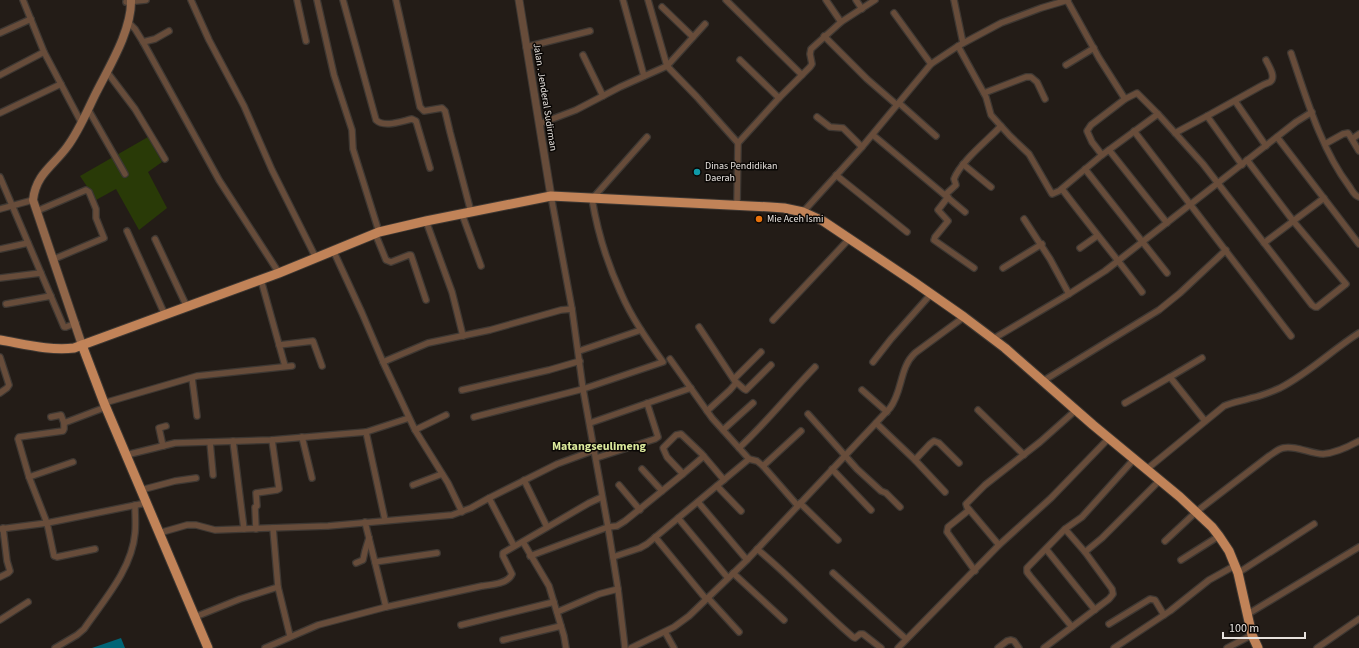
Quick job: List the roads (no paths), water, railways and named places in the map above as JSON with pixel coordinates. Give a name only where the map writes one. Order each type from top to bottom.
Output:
[{"type":"highway","points":[[0,340],[52,349],[64,349],[79,333],[165,315],[261,280],[377,233],[426,221],[551,196],[737,205],[784,208],[803,212],[823,221],[850,238],[964,317],[993,339],[1109,438],[1135,458],[1196,512],[1219,536],[1237,569],[1252,635],[1258,648]]},
{"type":"highway","points":[[79,333],[105,405],[208,648]]},
{"type":"main road","points":[[79,333],[33,200],[34,190],[45,171],[57,160],[68,146],[107,72],[119,48],[128,22],[129,2]]},
{"type":"street","points":[[23,0],[44,52],[81,122]]},
{"type":"street","points":[[129,2],[146,0]]},
{"type":"street","points":[[191,0],[209,40],[244,106],[272,170],[316,258]]},
{"type":"street","points":[[297,0],[306,41]]},
{"type":"street","points":[[317,0],[334,75],[352,130],[353,149],[386,260],[391,262],[412,255],[426,300]]},
{"type":"street","points":[[343,0],[374,116],[378,122],[384,124],[412,119],[416,121],[430,168]]},
{"type":"street","points":[[396,0],[420,107],[424,111],[442,108],[445,111],[467,213],[481,266]]},
{"type":"street","name":"Jalan . Jenderal Sudirman","points":[[519,0],[551,196]]},
{"type":"street","points":[[623,0],[644,76]]},
{"type":"street","points":[[648,0],[667,66],[738,143]]},
{"type":"street","points":[[726,0],[802,75]]},
{"type":"street","points":[[826,0],[841,22]]},
{"type":"street","points":[[856,0],[862,9]]},
{"type":"street","points":[[737,205],[738,143],[812,64],[810,51],[824,36],[841,22],[875,0]]},
{"type":"street","points":[[954,0],[960,44],[988,100],[990,113],[1029,154],[1051,193],[1054,194],[1062,189],[1102,155],[1158,114]]},
{"type":"street","points":[[803,212],[862,147],[931,64],[960,44],[1001,23],[1041,8],[1068,0],[1094,48],[1125,99]]},
{"type":"street","points":[[662,7],[693,37]]},
{"type":"street","points":[[894,13],[931,64]]},
{"type":"street","points":[[0,34],[31,19]]},
{"type":"street","points":[[128,22],[135,29],[143,42],[219,180],[279,273]]},
{"type":"street","points":[[539,124],[576,110],[667,66],[705,24]]},
{"type":"street","points":[[143,42],[155,39],[169,31]]},
{"type":"street","points":[[526,47],[590,31]]},
{"type":"street","points":[[824,36],[867,79],[936,136]]},
{"type":"street","points":[[1066,65],[1094,48]]},
{"type":"street","points":[[0,75],[44,52]]},
{"type":"street","points":[[1291,53],[1312,112],[1330,156],[1342,177],[1355,195],[1359,197]]},
{"type":"street","points":[[583,55],[603,96]]},
{"type":"street","points":[[740,60],[779,98]]},
{"type":"street","points":[[1175,132],[1271,81],[1273,77],[1266,60]]},
{"type":"street","points":[[107,72],[135,109],[165,159]]},
{"type":"street","points":[[984,93],[1026,77],[1031,77],[1037,82],[1044,99]]},
{"type":"street","points":[[0,113],[61,84]]},
{"type":"street","points":[[1102,155],[1088,135],[1088,130],[1125,99],[1137,93],[1175,132],[1316,308],[1346,284],[1292,220],[1247,160]]},
{"type":"street","points":[[1235,101],[1266,146]]},
{"type":"street","points":[[88,109],[125,174]]},
{"type":"street","points":[[993,339],[1069,294],[1119,261],[1296,122],[1312,112]]},
{"type":"street","points":[[1207,116],[1242,165]]},
{"type":"street","points":[[817,117],[830,127],[843,128],[862,147]]},
{"type":"street","points":[[974,268],[934,240],[948,221],[938,211],[956,185],[954,178],[963,164],[1001,126]]},
{"type":"street","points":[[1134,131],[1291,336]]},
{"type":"street","points":[[1325,144],[1344,133],[1349,134],[1359,151]]},
{"type":"street","points":[[1352,139],[1359,134]]},
{"type":"street","points":[[872,135],[965,212]]},
{"type":"street","points":[[474,417],[582,389],[663,362],[641,330],[621,294],[609,263],[595,216],[592,198],[647,137]]},
{"type":"street","points":[[1277,137],[1359,244]]},
{"type":"street","points":[[1109,150],[1166,223]]},
{"type":"street","points":[[963,164],[991,187]]},
{"type":"street","points":[[1085,169],[1167,273]]},
{"type":"street","points":[[836,175],[907,232]]},
{"type":"street","points":[[0,177],[64,327],[79,333]]},
{"type":"street","points":[[1062,189],[1142,292]]},
{"type":"street","points":[[37,211],[86,190],[90,192],[94,202],[96,218],[104,238],[54,259]]},
{"type":"street","points":[[551,196],[579,351],[582,389],[590,423],[590,452],[596,458],[618,589],[625,648]]},
{"type":"street","points":[[1264,242],[1324,198]]},
{"type":"street","points":[[0,209],[33,200]]},
{"type":"street","points":[[1024,219],[1042,244],[1069,294]]},
{"type":"street","points":[[426,221],[452,292],[463,336]]},
{"type":"street","points":[[127,231],[165,315]]},
{"type":"street","points":[[1080,248],[1097,236]]},
{"type":"street","points":[[774,320],[850,238]]},
{"type":"street","points":[[155,239],[187,307]]},
{"type":"street","points":[[0,249],[28,243]]},
{"type":"street","points":[[1003,268],[1042,244]]},
{"type":"street","points":[[334,250],[409,418],[442,474],[462,512]]},
{"type":"street","points":[[1043,381],[1159,310],[1180,293],[1226,250]]},
{"type":"street","points":[[0,278],[41,273]]},
{"type":"street","points":[[261,280],[284,366]]},
{"type":"street","points":[[874,362],[891,339],[931,294]]},
{"type":"street","points":[[6,304],[51,296]]},
{"type":"street","points":[[383,362],[428,343],[490,330],[561,310],[571,309]]},
{"type":"street","points":[[631,648],[680,624],[747,560],[832,468],[887,412],[898,394],[904,368],[915,353],[964,317]]},
{"type":"street","points":[[699,327],[734,380],[744,389],[747,390],[771,365]]},
{"type":"street","points":[[579,351],[641,330]]},
{"type":"street","points":[[1147,469],[1228,404],[1264,395],[1289,383],[1347,340],[1359,333]]},
{"type":"street","points":[[279,345],[313,341],[322,366]]},
{"type":"street","points":[[707,411],[734,387],[734,380],[760,352]]},
{"type":"street","points":[[0,357],[9,385],[0,393]]},
{"type":"street","points":[[1125,403],[1202,358]]},
{"type":"street","points":[[670,359],[677,371],[707,411],[749,459],[757,461],[764,466],[799,504],[838,540]]},
{"type":"street","points":[[462,390],[549,370],[579,361]]},
{"type":"street","points":[[64,422],[105,405],[192,378],[292,366]]},
{"type":"street","points":[[739,448],[760,429],[815,367]]},
{"type":"street","points":[[1170,377],[1205,421]]},
{"type":"street","points":[[192,378],[197,416]]},
{"type":"street","points":[[590,423],[691,388]]},
{"type":"street","points":[[862,390],[887,412]]},
{"type":"street","points":[[596,458],[658,437],[647,403]]},
{"type":"street","points":[[723,430],[752,403]]},
{"type":"street","points":[[978,410],[1024,455]]},
{"type":"street","points":[[999,545],[966,505],[999,474],[1024,455],[1076,410]]},
{"type":"street","points":[[808,414],[870,481],[880,491],[886,493],[900,507]]},
{"type":"street","points":[[51,417],[61,415],[64,422],[64,429],[18,438],[29,477],[47,523],[53,555],[55,557],[95,548]]},
{"type":"street","points":[[415,430],[446,415]]},
{"type":"street","points":[[126,455],[175,443],[272,440],[366,432],[409,418]]},
{"type":"street","points":[[876,423],[915,460],[945,492]]},
{"type":"street","points":[[163,446],[159,428],[166,426]]},
{"type":"street","points":[[764,466],[801,431]]},
{"type":"street","points":[[366,432],[385,520]]},
{"type":"street","points":[[683,474],[667,457],[663,450],[664,446],[679,433],[682,434],[704,456],[724,480]]},
{"type":"street","points":[[302,437],[312,478]]},
{"type":"street","points":[[898,648],[999,545],[1051,498],[1109,438]]},
{"type":"street","points":[[256,529],[256,493],[279,489],[272,440]]},
{"type":"street","points":[[233,441],[244,529]]},
{"type":"street","points":[[210,442],[213,475]]},
{"type":"street","points":[[915,460],[930,444],[936,442],[958,463]]},
{"type":"street","points":[[1165,541],[1196,512],[1269,456],[1281,449],[1287,448],[1316,453],[1328,453],[1359,442]]},
{"type":"street","points":[[159,533],[187,525],[196,525],[215,530],[256,529],[328,526],[446,516],[462,512],[524,480],[572,458],[590,452]]},
{"type":"street","points":[[530,556],[608,527],[618,526],[640,510],[704,456]]},
{"type":"street","points":[[1072,627],[1028,572],[1027,568],[1065,529],[1082,517],[1135,458]]},
{"type":"street","points":[[613,557],[643,546],[749,459]]},
{"type":"street","points":[[29,477],[73,462]]},
{"type":"street","points":[[832,468],[871,510]]},
{"type":"street","points":[[642,469],[662,491]]},
{"type":"street","points":[[413,485],[442,474]]},
{"type":"street","points":[[141,490],[174,480],[196,478]]},
{"type":"street","points":[[524,480],[547,527]]},
{"type":"street","points":[[1085,552],[1102,538],[1160,480]]},
{"type":"street","points":[[619,485],[640,510]]},
{"type":"street","points":[[717,486],[741,511]]},
{"type":"street","points":[[265,648],[318,625],[386,607],[482,586],[494,585],[506,580],[511,577],[512,574],[502,554],[589,503],[602,497]]},
{"type":"street","points":[[489,498],[501,524],[514,546]]},
{"type":"street","points":[[698,502],[747,560]]},
{"type":"street","points":[[0,577],[10,571],[7,562],[2,528],[47,523],[146,503]]},
{"type":"street","points":[[55,648],[77,635],[84,628],[122,574],[131,552],[135,534],[135,505]]},
{"type":"street","points":[[969,510],[948,527],[946,532],[975,571]]},
{"type":"street","points":[[678,518],[728,578]]},
{"type":"street","points":[[365,522],[386,607]]},
{"type":"street","points":[[1114,648],[1176,607],[1209,580],[1237,569],[1314,524]]},
{"type":"street","points":[[273,528],[278,587],[290,636]]},
{"type":"street","points":[[1044,648],[1112,597],[1113,592],[1085,552],[1065,529]]},
{"type":"street","points":[[1181,560],[1219,536]]},
{"type":"street","points":[[655,537],[707,598],[739,632]]},
{"type":"street","points":[[356,563],[364,559],[364,551],[369,538]]},
{"type":"street","points":[[522,542],[548,584],[566,648]]},
{"type":"street","points":[[1248,614],[1359,547]]},
{"type":"street","points":[[1046,548],[1095,610]]},
{"type":"street","points":[[757,549],[777,565],[830,618],[853,637],[855,638],[860,634],[864,634],[881,648]]},
{"type":"street","points":[[375,562],[437,553]]},
{"type":"street","points":[[733,573],[784,620]]},
{"type":"street","points":[[833,574],[906,639]]},
{"type":"street","points":[[195,617],[240,599],[278,587]]},
{"type":"street","points":[[557,612],[599,594],[618,589]]},
{"type":"street","points":[[1109,624],[1150,599],[1155,600],[1164,615]]},
{"type":"street","points":[[0,620],[28,602]]},
{"type":"street","points":[[462,625],[554,602]]},
{"type":"street","points":[[1317,648],[1359,619]]},
{"type":"street","points":[[503,640],[561,626]]},
{"type":"street","points":[[665,632],[674,648]]},
{"type":"street","points":[[1227,648],[1252,635]]},
{"type":"street","points":[[998,648],[1007,641],[1011,640],[1014,641],[1019,648]]},
{"type":"water","points":[[121,638],[125,648],[92,648]]},
{"type":"place","name":"Dinas Pendidikan Daerah","points":[[697,172]]},
{"type":"place","name":"Mie Aceh Ismi","points":[[759,219]]},
{"type":"district","name":"Matangseulimeng","points":[[599,446]]}]
